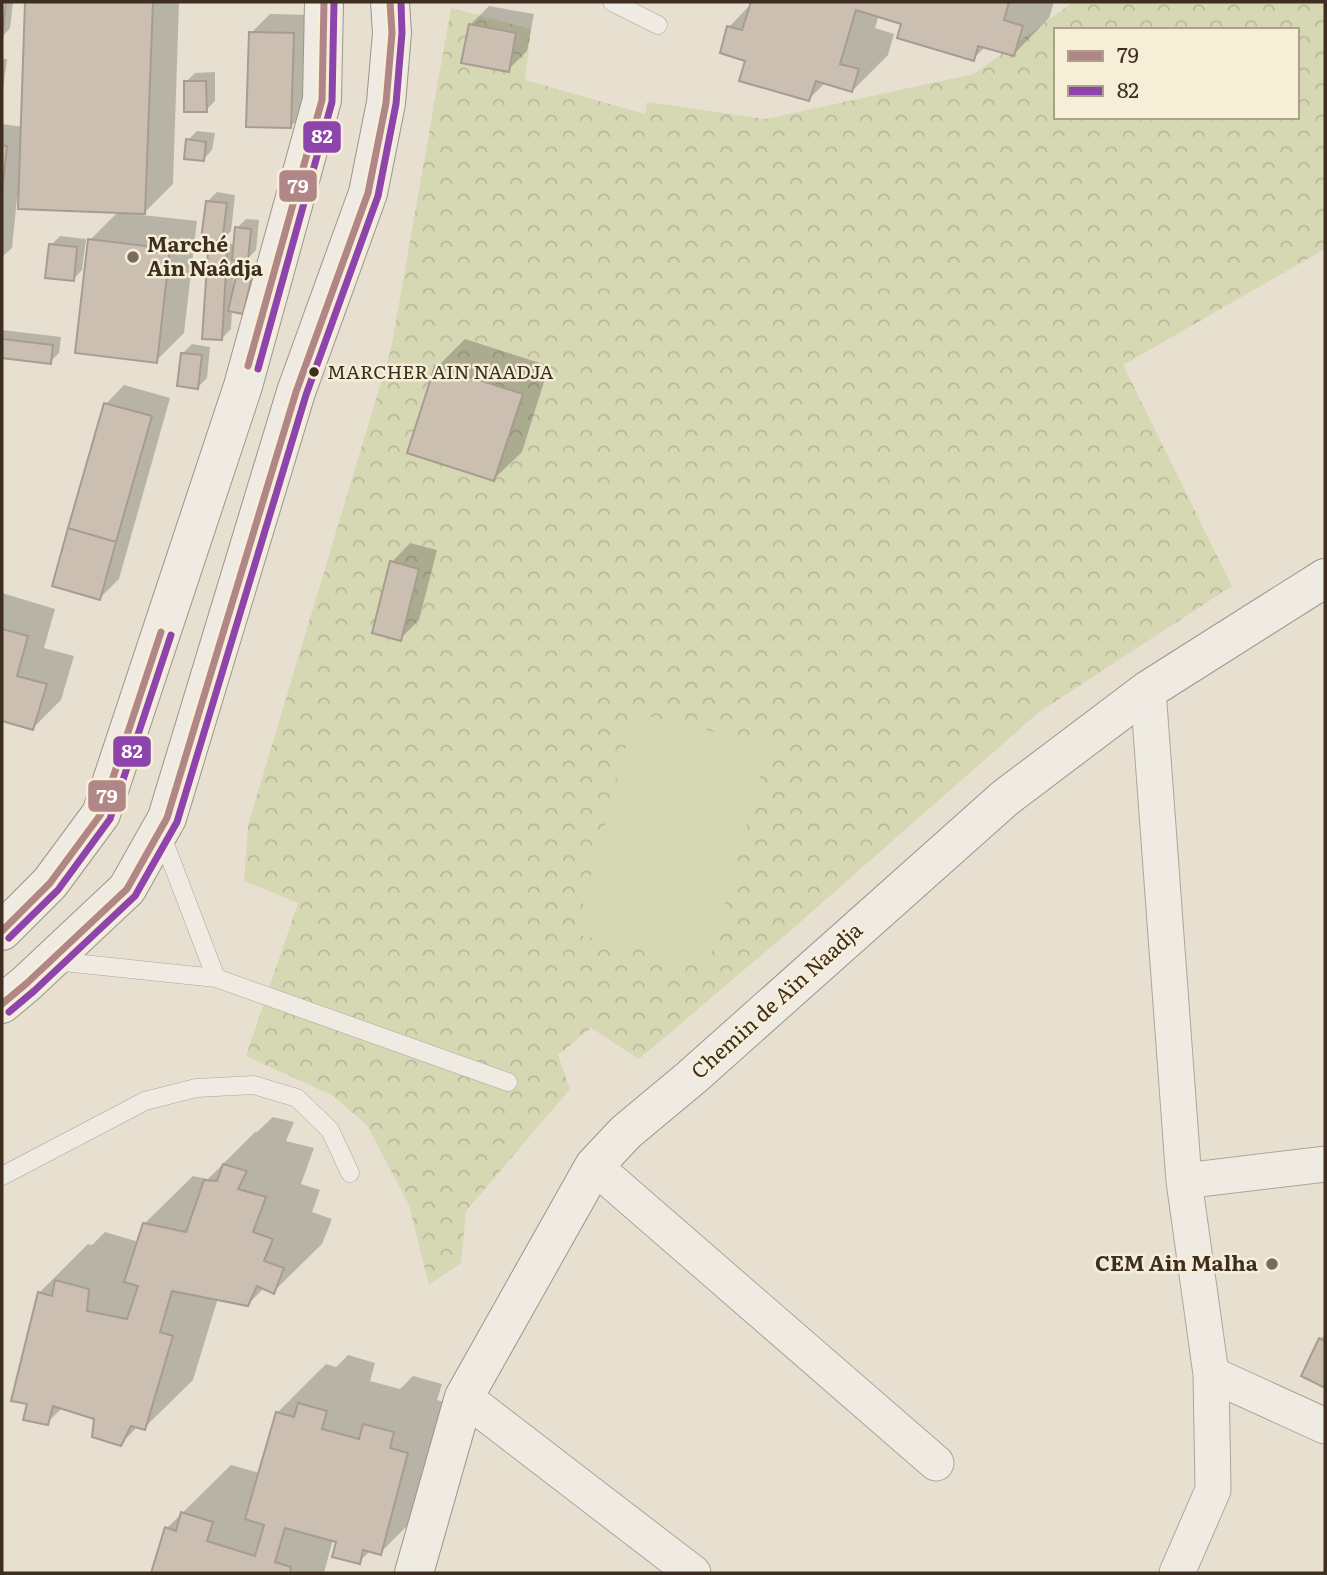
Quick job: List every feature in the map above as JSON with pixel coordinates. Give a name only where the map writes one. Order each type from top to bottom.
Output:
[{"type":"main road","points":[[2,931],[50,883],[101,814],[243,386],[322,100],[324,2]]},
{"type":"main road","points":[[2,1004],[127,890],[167,818],[296,392],[368,193],[386,103],[392,33],[390,2]]},
{"type":"main road","name":"Chemin de Aïn Naadja","points":[[414,1573],[464,1397],[594,1166],[626,1132],[1005,798],[1148,690],[1325,578]]},
{"type":"street","points":[[1148,690],[1184,1181],[1211,1374],[1213,1490],[1177,1573]]},
{"type":"street","points":[[1184,1181],[1325,1164]]},
{"type":"street","points":[[594,1166],[936,1463]]},
{"type":"street","points":[[1211,1374],[1325,1426]]},
{"type":"street","points":[[464,1397],[693,1573]]},
{"type":"lane","points":[[612,2],[658,25]]},
{"type":"lane","points":[[160,831],[216,978]]},
{"type":"lane","points":[[51,960],[216,978],[508,1082]]},
{"type":"lane","points":[[2,1176],[145,1101],[196,1088],[254,1085],[297,1098],[330,1130],[351,1172]]},
{"type":"green space","points":[[1073,2],[1325,2],[1325,249],[1123,365],[1232,586],[1039,712],[790,931],[639,1059],[591,1028],[558,1055],[570,1089],[466,1211],[461,1263],[429,1285],[409,1205],[367,1125],[332,1095],[246,1056],[298,903],[244,881],[248,825],[391,349],[451,8],[531,29],[525,80],[645,114],[647,102],[765,119],[974,74]]},
{"type":"green space","points":[[635,713],[769,745],[708,966],[575,934]]},
{"type":"building","points":[[2,2],[6,2],[2,39]]},
{"type":"building","points":[[25,2],[153,2],[145,214],[18,209]]},
{"type":"building","points":[[751,2],[1009,2],[1004,20],[1023,26],[1014,56],[978,46],[974,61],[897,38],[901,24],[856,10],[840,64],[859,69],[852,92],[816,81],[809,101],[739,81],[745,61],[720,53],[727,26],[742,30]]},
{"type":"building","points":[[469,24],[516,33],[509,72],[461,63]]},
{"type":"building","points":[[249,32],[294,33],[291,128],[246,127]]},
{"type":"building","points":[[184,81],[206,81],[207,112],[184,112]]},
{"type":"building","points":[[186,139],[206,142],[204,161],[184,159]]},
{"type":"building","points":[[2,145],[7,146],[2,193]]},
{"type":"building","points":[[206,201],[227,203],[222,242],[201,239]]},
{"type":"building","points":[[235,227],[251,229],[248,261],[232,260]]},
{"type":"building","points":[[88,239],[170,249],[157,363],[75,353]]},
{"type":"building","points":[[49,244],[77,247],[74,281],[45,278]]},
{"type":"building","points":[[208,251],[227,253],[222,340],[202,339]]},
{"type":"building","points":[[236,277],[251,281],[243,314],[228,311]]},
{"type":"building","points":[[2,339],[53,345],[51,364],[2,358]]},
{"type":"building","points":[[181,353],[202,355],[198,389],[177,386]]},
{"type":"building","points":[[435,366],[523,394],[494,481],[407,453]]},
{"type":"building","points":[[104,403],[152,416],[116,542],[68,528]]},
{"type":"building","points":[[68,528],[116,542],[100,600],[52,586]]},
{"type":"building","points":[[390,561],[419,569],[401,641],[372,633]]},
{"type":"building","points":[[2,629],[28,636],[17,676],[47,684],[33,730],[2,721]]},
{"type":"building","points":[[223,1164],[247,1171],[238,1189],[266,1197],[253,1232],[273,1239],[264,1261],[284,1268],[274,1294],[257,1286],[248,1306],[172,1291],[160,1332],[173,1336],[145,1430],[131,1426],[121,1446],[92,1437],[94,1419],[53,1406],[48,1425],[23,1420],[27,1404],[11,1401],[38,1292],[52,1296],[55,1280],[89,1289],[87,1311],[127,1319],[138,1286],[124,1282],[143,1223],[186,1232],[204,1180],[217,1181]]},
{"type":"building","points":[[1319,1338],[1325,1341],[1325,1388],[1301,1376]]},
{"type":"building","points":[[298,1403],[327,1411],[322,1429],[359,1439],[363,1424],[394,1432],[390,1448],[408,1453],[381,1555],[363,1550],[360,1564],[332,1557],[336,1542],[285,1528],[275,1562],[291,1567],[290,1573],[151,1573],[165,1527],[176,1531],[181,1512],[213,1522],[207,1541],[255,1556],[264,1525],[245,1519],[276,1412],[294,1417]]},
{"type":"transit line","name":"79","points":[[248,366],[322,100],[324,2]]},
{"type":"transit line","name":"82","points":[[258,369],[332,102],[334,2]]},
{"type":"transit line","name":"79","points":[[2,1004],[127,889],[167,818],[296,392],[368,193],[386,103],[392,33],[390,2]]},
{"type":"transit line","name":"82","points":[[9,1012],[135,896],[177,822],[306,395],[378,196],[396,104],[402,33],[401,2]]},
{"type":"transit line","name":"79","points":[[2,931],[50,883],[101,814],[161,632]]},
{"type":"transit line","name":"82","points":[[9,938],[58,890],[110,819],[171,635]]},
{"type":"place","name":"Marché Ain Naâdja","points":[[133,257]]},
{"type":"place","name":"MARCHER AIN NAADJA","points":[[314,372]]},
{"type":"place","name":"CEM Ain Malha","points":[[1272,1264]]}]
